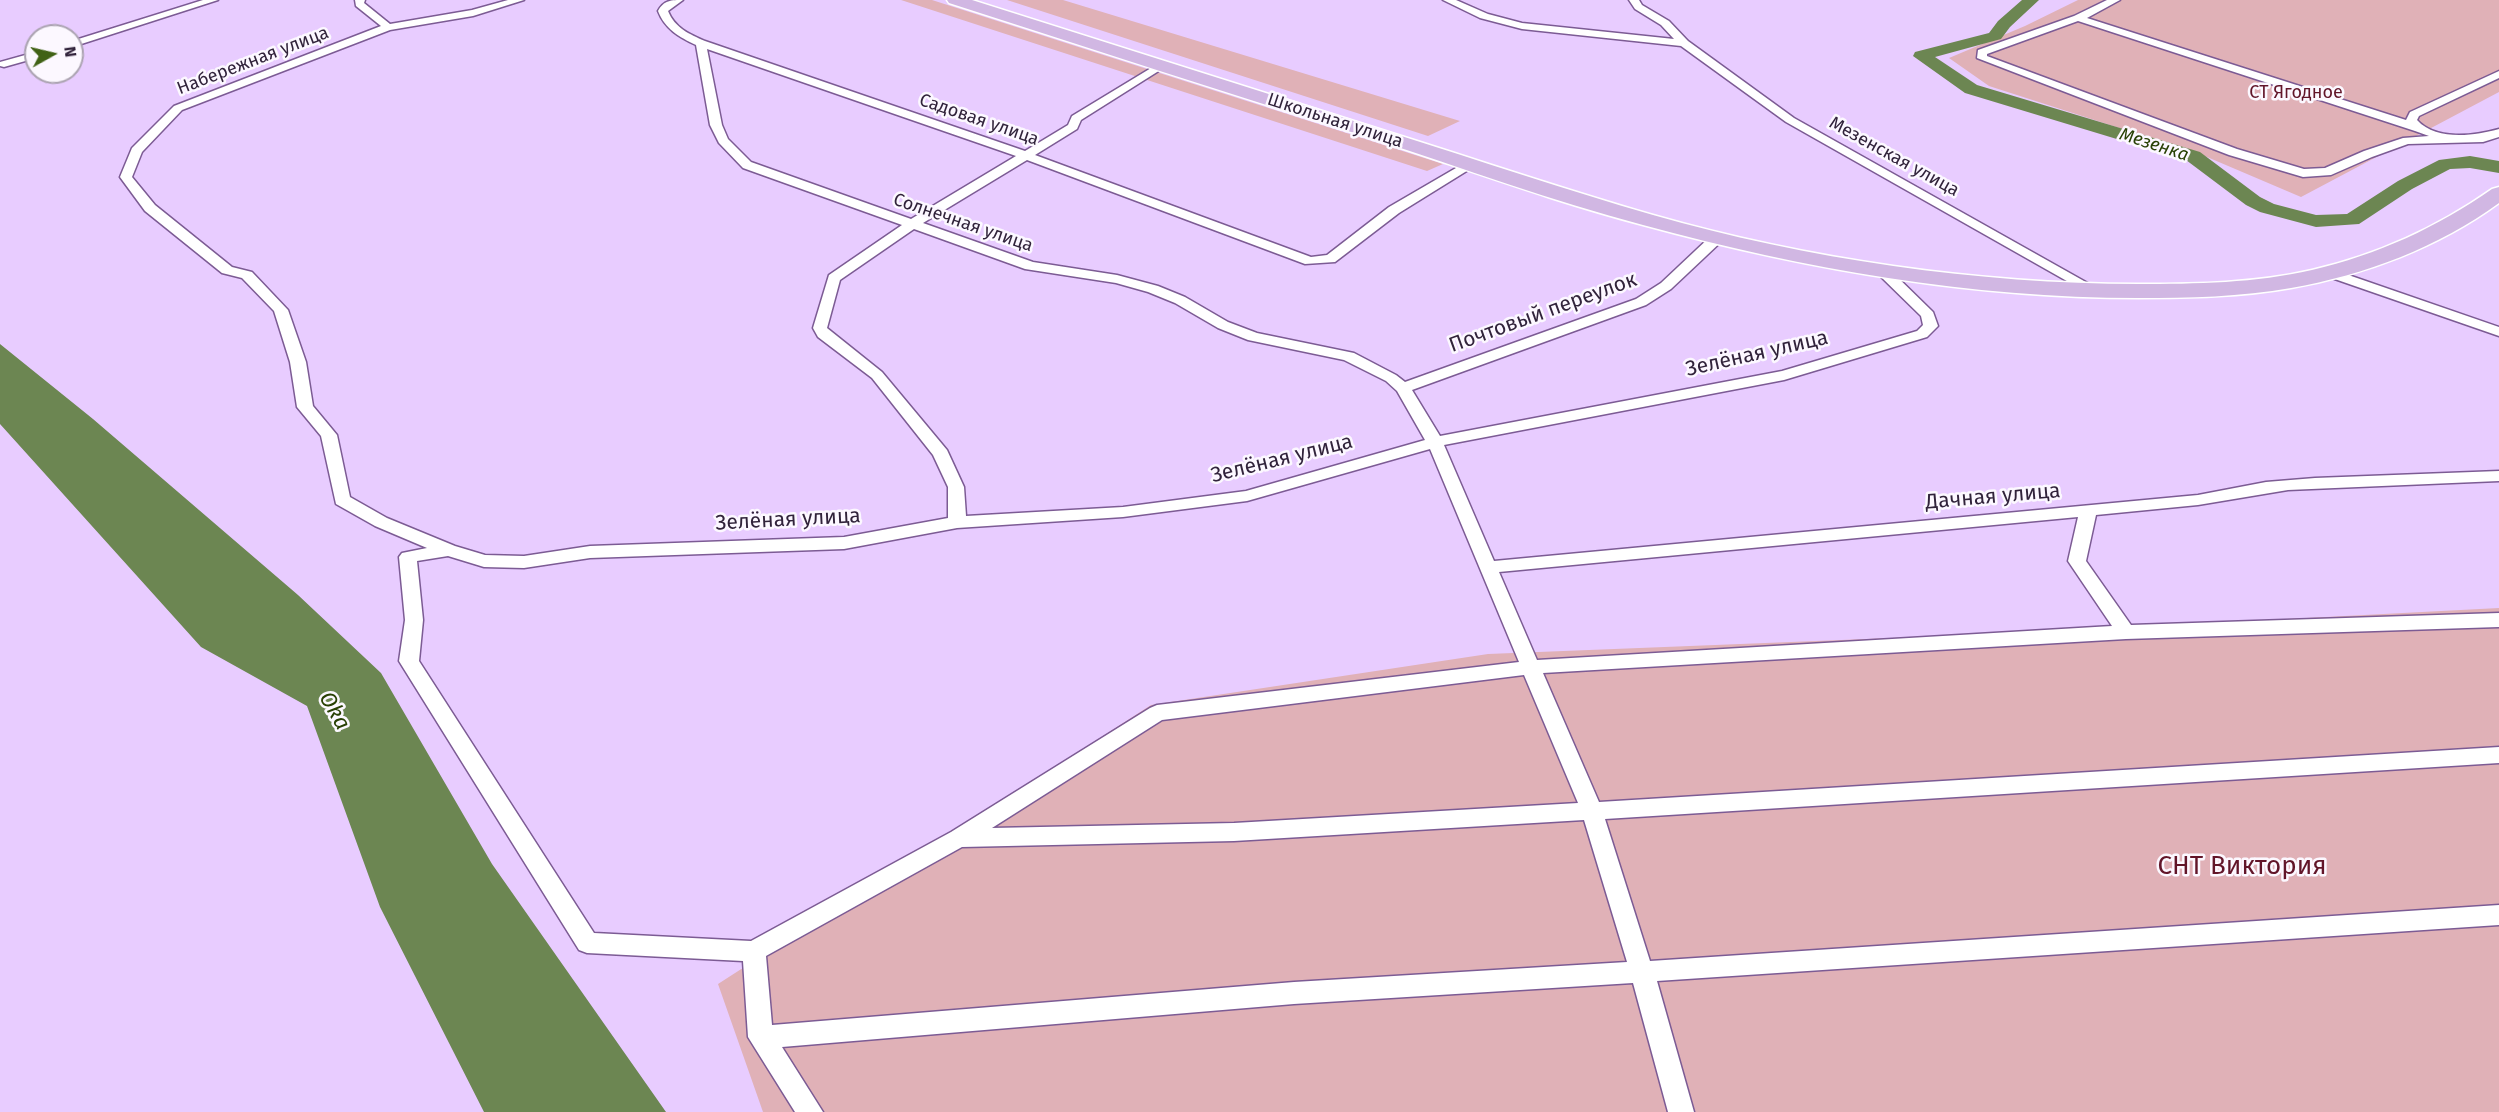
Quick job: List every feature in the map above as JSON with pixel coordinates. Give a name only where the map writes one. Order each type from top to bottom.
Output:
[{"type":"main road","name":"Школьная улица","points":[[955,0],[1647,220],[1717,238],[1882,271],[2011,286],[2093,290],[2212,290],[2261,285],[2331,273],[2435,235],[2474,213],[2499,193]]},
{"type":"street","points":[[84,40],[213,0]]},
{"type":"street","points":[[360,0],[359,4],[388,27]]},
{"type":"street","name":"Набережная улица","points":[[449,550],[381,522],[342,500],[329,435],[304,407],[298,362],[281,310],[247,275],[227,270],[150,208],[126,177],[136,151],[178,108],[388,27],[473,13],[519,0]]},
{"type":"street","name":"Садовая улица","points":[[678,0],[666,6],[663,11],[664,16],[673,29],[701,43],[1025,155],[1310,261],[1330,259],[1394,210],[1472,164]]},
{"type":"street","points":[[1448,0],[1484,16],[1522,26],[1684,43]]},
{"type":"street","name":"Мезенская улица","points":[[1634,0],[1638,7],[1665,23],[1684,43],[1790,120],[2093,290]]},
{"type":"street","points":[[2115,0],[2078,18],[1982,52],[1982,58],[2233,152],[2303,173],[2327,172],[2368,154],[2407,141],[2482,138],[2499,133]]},
{"type":"street","points":[[2078,18],[2448,138]]},
{"type":"street","name":"Солнечная улица","points":[[701,43],[716,125],[723,140],[747,165],[1030,266],[1117,279],[1153,289],[1180,300],[1223,325],[1253,337],[1349,356],[1390,378],[1402,388]]},
{"type":"street","points":[[4,64],[24,58]]},
{"type":"street","points":[[957,522],[956,487],[941,454],[877,375],[823,334],[820,328],[834,278],[912,224],[1073,127],[1076,118],[1161,65]]},
{"type":"street","points":[[2419,129],[2411,120],[2414,114],[2499,74]]},
{"type":"street","name":"Почтовый переулок","points":[[1402,388],[1641,302],[1666,286],[1717,238]]},
{"type":"street","name":"Зелёная улица","points":[[449,550],[484,561],[524,562],[590,552],[844,543],[957,522],[1123,512],[1247,496],[1435,442],[1784,375],[1922,334],[1930,326],[1928,315],[1882,271]]},
{"type":"street","points":[[2331,273],[2499,332]]},
{"type":"street","points":[[1402,388],[1435,442],[1592,811],[1642,972],[1681,1112]]},
{"type":"street","name":"Дачная улица","points":[[1490,567],[2198,500],[2286,485],[2408,478],[2452,480],[2499,476]]},
{"type":"street","points":[[2088,511],[2077,561],[2126,632]]},
{"type":"street","points":[[449,550],[408,557],[414,620],[409,661],[587,943],[754,951],[959,838],[1156,713],[1532,667],[2126,632],[2499,620]]},
{"type":"street","points":[[959,838],[1234,832],[2499,755]]},
{"type":"street","points":[[761,1037],[1294,993],[2499,915]]},
{"type":"street","points":[[754,951],[761,1037],[810,1112]]},
{"type":"green space","points":[[901,0],[932,0],[1443,164],[1427,171]]},
{"type":"green space","points":[[1007,0],[1063,0],[1460,121],[1428,136]]},
{"type":"green space","name":"СТ Ягодное","points":[[2078,0],[2499,0],[2499,92],[2301,197],[2200,154],[1989,86],[1949,58],[2025,26]]},
{"type":"green space","name":"СНТ Виктория","points":[[2499,608],[2499,1112],[763,1112],[718,984],[1151,705],[1488,654],[2018,633]]},
{"type":"water","name":"Oka","points":[[0,344],[93,419],[298,595],[381,673],[492,864],[666,1112],[484,1112],[380,907],[307,706],[201,647],[0,424]]},
{"type":"waterway","name":"Мезенка","points":[[2031,0],[2004,24],[1995,36],[1921,56],[1971,89],[2193,156],[2253,201],[2267,208],[2316,221],[2352,220],[2405,185],[2446,164],[2470,162],[2499,167]]}]
